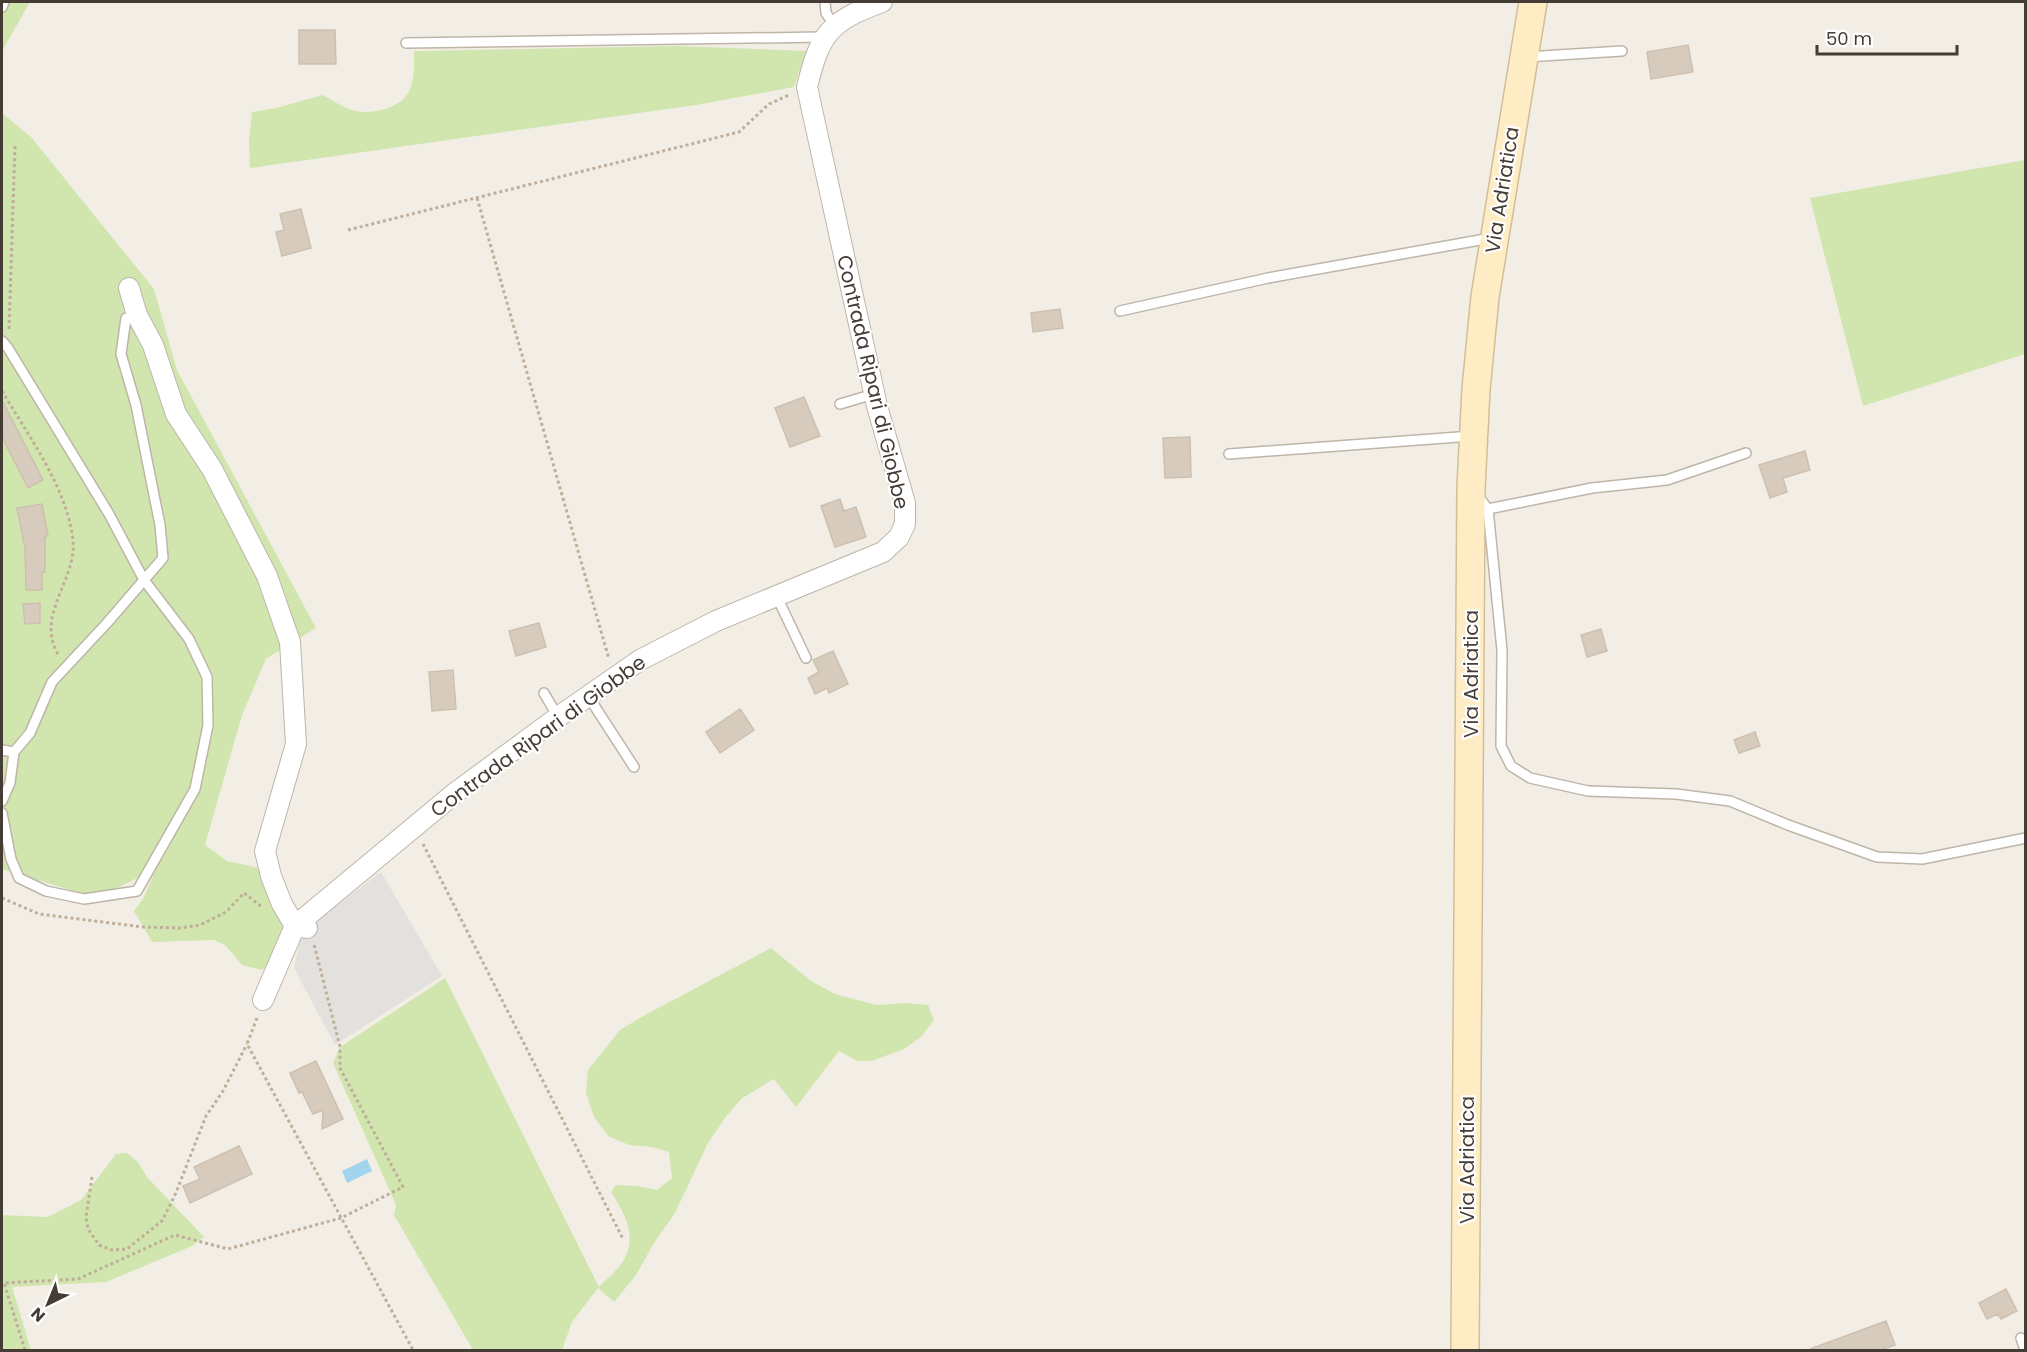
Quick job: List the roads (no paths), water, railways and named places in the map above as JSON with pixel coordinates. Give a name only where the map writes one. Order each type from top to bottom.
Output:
[{"type":"main road","name":"Via Adriatica","points":[[1466,1350],[1474,436],[1485,297],[1533,2]]},
{"type":"street","points":[[828,31],[856,11],[882,2]]},
{"type":"street","name":"Contrada Ripari di Giobbe","points":[[263,1000],[298,924],[455,794],[558,717],[640,660],[716,621],[883,552],[899,537],[905,524],[904,503],[874,394],[807,87],[812,67],[828,31]]},
{"type":"street","points":[[129,288],[137,315],[153,345],[176,414],[212,469],[267,576],[290,642],[296,744],[265,851],[271,876],[298,924]]},
{"type":"lane","points":[[2,7],[4,2]]},
{"type":"lane","points":[[406,43],[828,31],[825,2]]},
{"type":"lane","points":[[1525,57],[1622,51]]},
{"type":"lane","points":[[1120,311],[1268,278],[1494,238]]},
{"type":"lane","points":[[2,801],[10,783],[14,752],[30,733],[52,682],[163,558],[160,525],[136,405],[121,354],[126,318],[137,315]]},
{"type":"lane","points":[[2,813],[11,860],[19,878],[46,891],[84,899],[137,891],[195,789],[208,725],[207,677],[189,639],[144,580],[109,514],[5,345]]},
{"type":"lane","points":[[840,404],[874,394]]},
{"type":"lane","points":[[1229,454],[1474,436]]},
{"type":"lane","points":[[1488,509],[1592,488],[1667,480],[1746,453]]},
{"type":"lane","points":[[1472,488],[1488,509],[1502,650],[1501,746],[1511,766],[1530,778],[1588,791],[1677,794],[1730,801],[1877,857],[1922,859],[2025,838]]},
{"type":"lane","points":[[776,596],[806,658]]},
{"type":"lane","points":[[544,693],[558,717]]},
{"type":"lane","points":[[588,696],[634,767]]},
{"type":"lane","points":[[2,750],[14,752]]},
{"type":"lane","points":[[2021,1338],[2025,1350]]},
{"type":"water","points":[[367,1159],[372,1171],[347,1183],[342,1171]]}]
